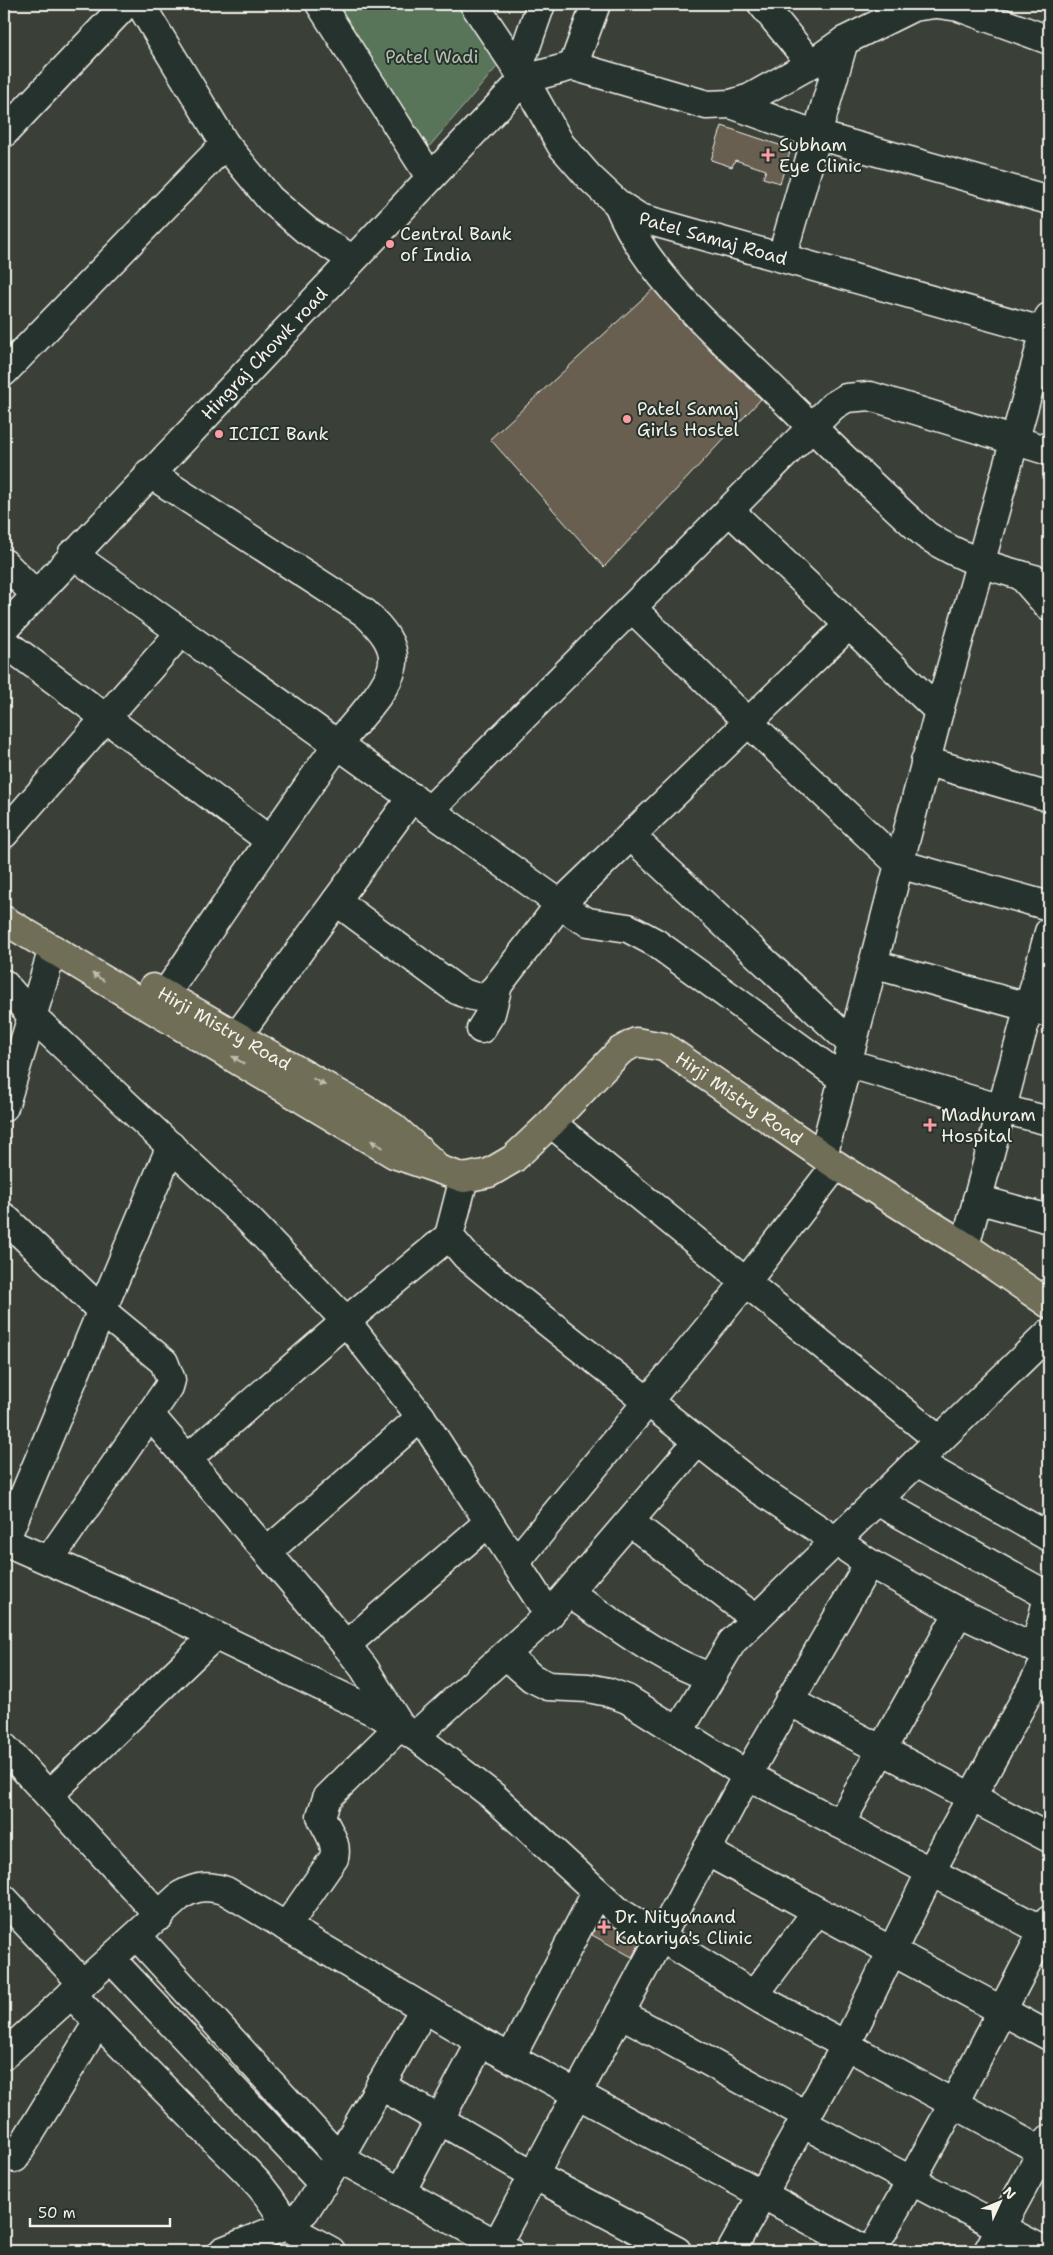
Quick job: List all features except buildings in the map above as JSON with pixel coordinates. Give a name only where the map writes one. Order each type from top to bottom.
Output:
[{"type":"main road","name":"Hirji Mistry Road","points":[[4,900],[393,1127],[438,1168]]},
{"type":"main road","name":"Hirji Mistry Road","points":[[4,920],[394,1154],[464,1178],[489,1173],[513,1159],[551,1123],[620,1051],[636,1042],[648,1042],[664,1047],[830,1160],[965,1246],[1049,1304]]},
{"type":"street","points":[[4,133],[126,4]]},
{"type":"street","points":[[140,4],[225,144],[270,199],[306,230],[352,259]]},
{"type":"street","points":[[320,4],[430,177]]},
{"type":"street","name":"Patel Samaj Road","points":[[474,4],[521,74],[561,145],[589,177],[618,204],[640,218],[782,256],[854,279],[1048,327]]},
{"type":"street","points":[[541,4],[521,74],[573,66],[707,105],[731,104],[750,98],[811,64],[844,42],[913,7],[936,4],[958,7],[1049,40]]},
{"type":"street","points":[[762,4],[811,64]]},
{"type":"street","points":[[573,66],[587,9]]},
{"type":"street","points":[[782,256],[844,42]]},
{"type":"street","name":"Hingraj Chowk road","points":[[4,629],[72,554],[430,177],[521,74]]},
{"type":"street","points":[[731,104],[817,135],[1049,200]]},
{"type":"street","points":[[4,372],[225,144]]},
{"type":"street","points":[[618,204],[628,227],[646,255],[692,310],[926,535],[948,550],[980,564],[1049,583]]},
{"type":"street","points":[[515,1563],[746,1282],[830,1160],[848,1062],[938,711],[1048,327]]},
{"type":"street","points":[[238,1035],[336,901],[421,804],[632,608],[833,406],[846,398],[870,396],[1049,451]]},
{"type":"street","points":[[149,473],[366,613],[381,628],[392,650],[392,668],[385,685],[338,744],[269,840],[165,995]]},
{"type":"street","points":[[730,510],[938,711]]},
{"type":"street","points":[[72,554],[560,904],[588,922],[628,928],[656,943],[848,1062],[1002,1109],[1049,1121]]},
{"type":"street","points":[[4,563],[35,594]]},
{"type":"street","points":[[1021,575],[1049,607]]},
{"type":"street","points":[[632,608],[749,723],[899,864],[1049,906]]},
{"type":"street","points":[[336,901],[457,990],[472,998],[485,996],[498,986],[560,904],[849,625]]},
{"type":"street","points":[[4,834],[181,632]]},
{"type":"street","points":[[4,642],[269,840]]},
{"type":"street","points":[[925,761],[1049,797]]},
{"type":"street","points":[[631,836],[848,1062]]},
{"type":"street","points":[[965,1246],[1002,1109],[1039,1011],[1049,932]]},
{"type":"street","points":[[4,1107],[53,949]]},
{"type":"street","points":[[873,964],[1039,1011]]},
{"type":"street","points":[[4,984],[32,1016],[250,1220],[346,1322],[421,1417],[549,1615]]},
{"type":"street","points":[[481,1029],[491,1012],[498,986]]},
{"type":"street","points":[[551,1123],[939,1440]]},
{"type":"street","points":[[171,1146],[4,1542],[49,1560],[328,1689],[408,1731],[494,1796],[596,1893],[619,1912],[754,1995],[954,2103],[1047,2149],[988,2251]]},
{"type":"street","points":[[187,1458],[449,1236],[464,1178]]},
{"type":"street","points":[[977,1199],[1049,1219]]},
{"type":"street","points":[[4,1217],[102,1311],[164,1362],[169,1369],[171,1380],[169,1387],[49,1560]]},
{"type":"street","points":[[449,1236],[466,1256],[512,1294],[649,1400],[757,1488],[869,1563],[959,1612],[1044,1653]]},
{"type":"street","points":[[679,1731],[732,1642],[1049,1333]]},
{"type":"street","points":[[150,1415],[346,1645],[408,1731]]},
{"type":"street","points":[[266,1552],[421,1417]]},
{"type":"street","points":[[286,1927],[334,1858],[336,1850],[333,1839],[321,1816],[327,1798],[408,1731],[507,1656],[569,1593],[698,1441]]},
{"type":"street","points":[[918,1462],[1049,1537]]},
{"type":"street","points":[[730,2251],[846,2045],[891,1950],[930,1873],[972,1797],[1044,1653],[1049,1594],[877,1501]]},
{"type":"street","points":[[346,1645],[489,1522]]},
{"type":"street","points":[[630,1522],[756,1619]]},
{"type":"street","points":[[137,1936],[339,2158],[503,2248],[534,2175],[659,1938],[748,1775],[869,1563]]},
{"type":"street","points":[[569,1593],[671,1660],[690,1670],[710,1677]]},
{"type":"street","points":[[840,1824],[959,1612]]},
{"type":"street","points":[[48,1795],[214,1636]]},
{"type":"street","points":[[507,1656],[532,1678],[548,1686],[608,1692],[626,1699],[748,1775],[930,1873],[1047,1928],[1001,2010],[954,2103],[910,2179],[872,2251]]},
{"type":"street","points":[[790,1701],[1049,1838]]},
{"type":"street","points":[[4,1747],[160,1916]]},
{"type":"street","points":[[706,1851],[1049,2036]]},
{"type":"street","points":[[4,2055],[181,1895],[192,1889],[214,1887],[226,1891],[482,2042],[867,2251]]},
{"type":"street","points":[[511,2057],[596,1893]]},
{"type":"street","points":[[4,1900],[77,1989],[98,2022],[256,2182],[279,2210],[285,2226],[331,2251]]},
{"type":"street","points":[[754,1995],[809,1922]]},
{"type":"street","points":[[111,1959],[323,2184]]},
{"type":"street","points":[[223,2251],[285,2226],[305,2211],[339,2158],[424,2009]]},
{"type":"street","points":[[620,2014],[910,2179],[1045,2251]]},
{"type":"street","points":[[15,2158],[98,2022]]},
{"type":"street","points":[[401,2192],[482,2042]]},
{"type":"street","points":[[380,2086],[534,2175],[677,2251]]},
{"type":"green space","name":"Patel Wadi","points":[[332,4],[470,4],[507,55],[428,148]]},
{"type":"place","name":"Subham Eye Clinic","points":[[768,155]]},
{"type":"place","name":"Central Bank of India","points":[[390,244]]},
{"type":"place","name":"Patel Samaj Girls Hostel","points":[[627,419]]},
{"type":"place","name":"ICICI Bank","points":[[219,434]]},
{"type":"place","name":"Madhuram Hospital","points":[[930,1125]]},
{"type":"place","name":"Dr. Nityanand Katariya's Clinic","points":[[604,1927]]}]
